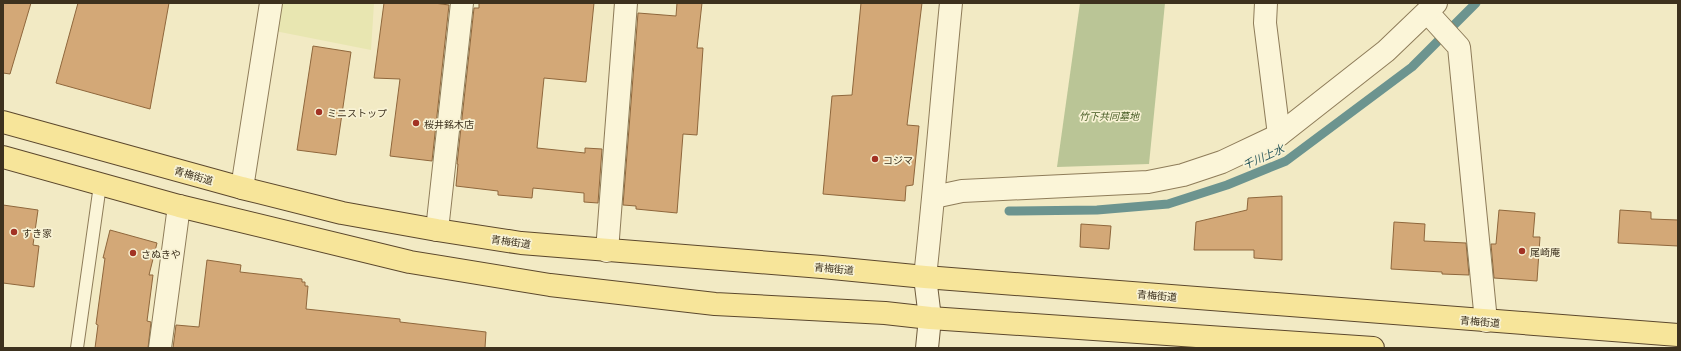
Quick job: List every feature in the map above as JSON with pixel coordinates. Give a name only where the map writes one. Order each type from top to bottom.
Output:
[{"type":"main road","name":"青梅街道","points":[[3,122],[242,188],[342,213],[521,243],[822,267],[925,277],[1678,335]]},
{"type":"main road","points":[[3,157],[179,206],[410,262],[550,285],[715,304],[886,313],[1209,342],[1373,348]]},
{"type":"street","points":[[242,188],[271,3]]},
{"type":"street","points":[[437,230],[462,3]]},
{"type":"street","points":[[607,251],[626,3]]},
{"type":"street","points":[[927,348],[930,318],[925,277],[934,196],[939,123],[951,3]]},
{"type":"street","points":[[1266,3],[1265,23],[1279,134]]},
{"type":"street","points":[[934,196],[962,191],[1148,182],[1183,175],[1222,162],[1279,134],[1386,51],[1433,12],[1459,47],[1486,321]]},
{"type":"street","points":[[160,348],[179,206]]},
{"type":"lane","points":[[77,348],[100,185]]},
{"type":"shaded area","points":[[280,3],[374,3],[371,50],[275,31]]},
{"type":"green space","name":"竹下共同墓地","points":[[1080,3],[1165,3],[1149,164],[1057,167]]},
{"type":"building","points":[[3,3],[31,3],[10,74],[3,73]]},
{"type":"building","points":[[78,3],[169,3],[150,109],[56,83]]},
{"type":"building","points":[[384,3],[434,3],[449,5],[432,161],[390,156],[400,79],[374,78]]},
{"type":"building","points":[[479,3],[594,3],[586,82],[544,78],[537,148],[585,153],[585,148],[602,149],[598,203],[584,202],[584,193],[533,188],[532,198],[498,195],[498,191],[456,186],[457,164],[474,8],[479,8]]},
{"type":"building","points":[[677,3],[702,3],[697,48],[703,48],[697,135],[683,134],[677,213],[636,209],[636,206],[623,205],[638,13],[676,16]]},
{"type":"building","points":[[861,3],[922,3],[907,125],[919,126],[913,185],[906,186],[905,201],[823,194],[832,96],[852,95]]},
{"type":"building","points":[[313,46],[351,52],[336,155],[297,150]]},
{"type":"building","points":[[1282,196],[1282,260],[1254,258],[1254,250],[1194,250],[1196,222],[1247,210],[1248,198]]},
{"type":"building","points":[[3,205],[38,210],[33,245],[39,246],[34,287],[3,283]]},
{"type":"building","points":[[1499,210],[1535,213],[1533,237],[1540,237],[1537,281],[1494,278],[1491,244],[1496,244]]},
{"type":"building","points":[[1620,210],[1651,212],[1651,219],[1678,220],[1678,246],[1618,243]]},
{"type":"building","points":[[1394,222],[1425,224],[1424,241],[1466,243],[1469,275],[1391,269]]},
{"type":"building","points":[[1081,224],[1111,226],[1109,249],[1080,247]]},
{"type":"building","points":[[110,230],[157,243],[149,275],[153,275],[147,321],[151,322],[148,348],[95,348],[98,325],[96,324],[105,258],[103,258]]},
{"type":"building","points":[[207,260],[241,265],[240,272],[302,279],[302,282],[305,282],[305,286],[308,286],[306,309],[400,319],[400,322],[486,332],[485,348],[173,348],[176,325],[199,327]]},
{"type":"waterway","name":"千川上水","points":[[1009,211],[1097,210],[1168,204],[1227,185],[1286,161],[1412,67],[1476,3]]},
{"type":"place","name":"ミニストップ","points":[[319,112]]},
{"type":"place","name":"桜井銘木店","points":[[416,123]]},
{"type":"place","name":"コジマ","points":[[875,159]]},
{"type":"place","name":"すき家","points":[[14,232]]},
{"type":"place","name":"尾崎庵","points":[[1522,251]]},
{"type":"place","name":"さぬきや","points":[[133,253]]}]
